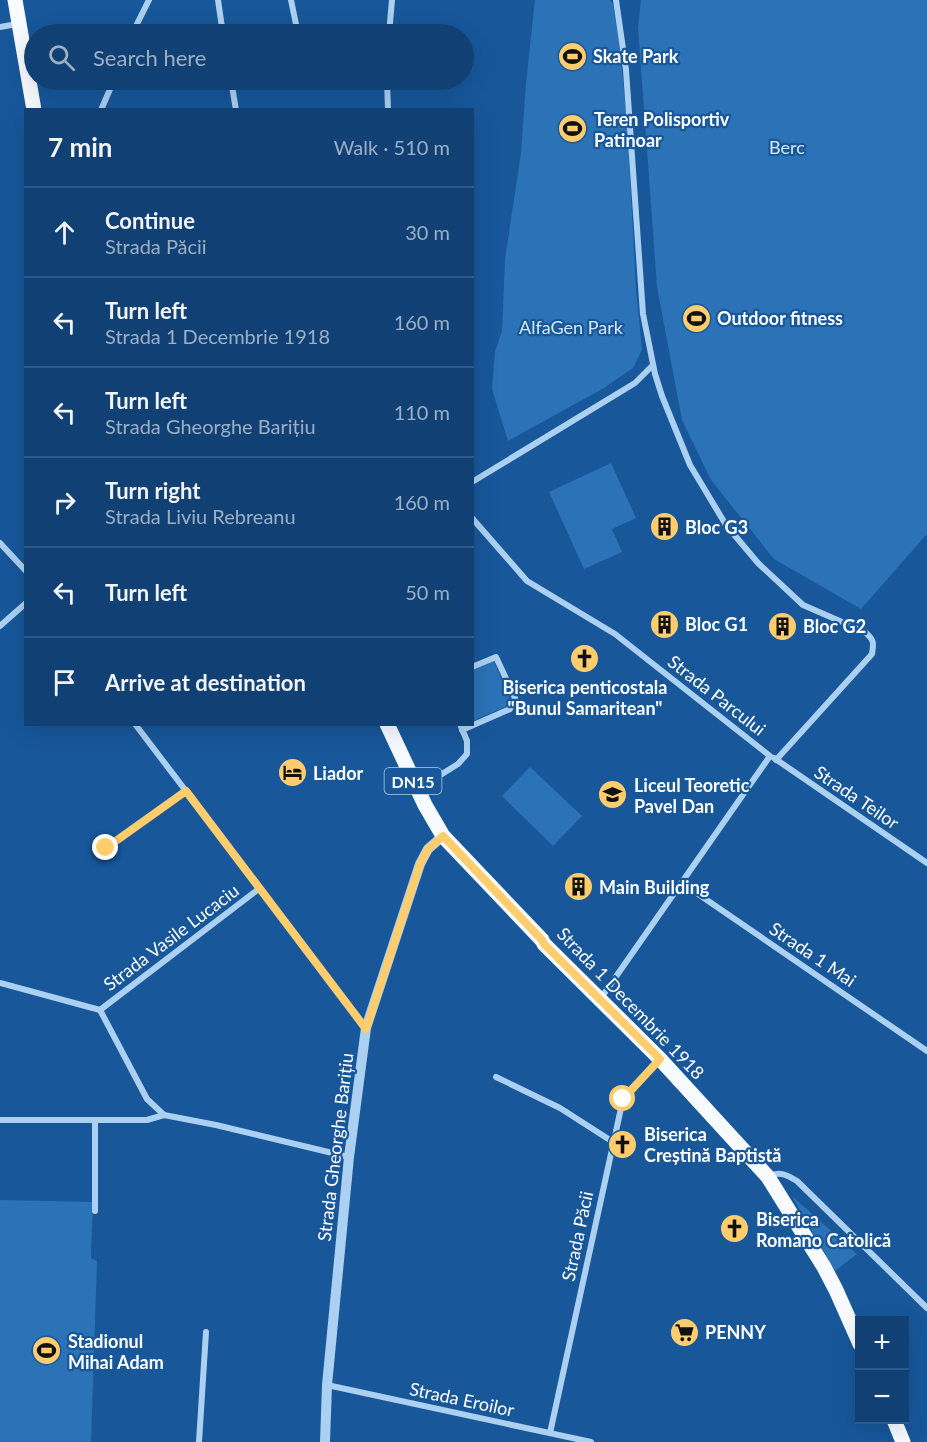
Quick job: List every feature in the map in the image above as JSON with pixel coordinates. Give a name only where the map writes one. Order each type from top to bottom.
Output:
[{"type":"main road","points":[[15,0],[24,52]]},
{"type":"main road","points":[[31,90],[34,108]]},
{"type":"main road","name":"Strada 1 Decembrie 1918","points":[[388,726],[417,789],[443,836],[544,944],[660,1059],[768,1177],[824,1267],[855,1333]]},
{"type":"main road","points":[[896,1424],[903,1442]]},
{"type":"street","points":[[137,24],[149,0]]},
{"type":"street","points":[[218,0],[222,24]]},
{"type":"street","points":[[291,0],[296,24]]},
{"type":"street","points":[[390,24],[392,0]]},
{"type":"street","points":[[616,0],[626,70],[644,314],[653,365],[662,396],[690,465],[726,525],[758,563],[803,605],[865,632],[872,638],[874,644],[872,654],[773,758]]},
{"type":"street","points":[[0,27],[19,23]]},
{"type":"street","points":[[102,108],[110,90]]},
{"type":"street","points":[[233,90],[236,108]]},
{"type":"street","points":[[387,90],[388,108]]},
{"type":"street","points":[[474,481],[635,383],[653,365]]},
{"type":"street","name":"Strada Parcului","points":[[474,520],[527,581],[615,634],[773,758],[601,999]]},
{"type":"street","points":[[0,543],[24,569]]},
{"type":"street","points":[[0,626],[24,605]]},
{"type":"street","points":[[474,666],[496,657],[515,698],[510,709],[474,722]]},
{"type":"street","points":[[137,726],[366,1029]]},
{"type":"street","points":[[417,789],[458,764],[467,754],[467,741],[461,727]]},
{"type":"street","name":"Strada Teilor","points":[[773,758],[927,863]]},
{"type":"street","points":[[106,848],[186,791]]},
{"type":"street","name":"Strada Gheorghe Barițiu","points":[[325,1442],[327,1385],[349,1157],[366,1029],[420,864],[428,849],[443,836]]},
{"type":"street","name":"Strada 1 Mai","points":[[682,883],[927,1051]]},
{"type":"street","name":"Strada Vasile Lucaciu","points":[[100,1010],[260,888]]},
{"type":"street","points":[[0,982],[100,1010],[147,1099],[164,1116]]},
{"type":"street","name":"Strada Păcii","points":[[550,1433],[623,1099],[660,1059]]},
{"type":"street","points":[[496,1077],[560,1108],[613,1142]]},
{"type":"street","points":[[0,1120],[147,1120],[164,1116],[216,1125],[349,1157]]},
{"type":"street","points":[[94,1121],[95,1211]]},
{"type":"street","points":[[768,1177],[781,1173],[797,1181],[927,1308]]},
{"type":"street","points":[[199,1442],[206,1332]]},
{"type":"street","name":"Strada Eroilor","points":[[327,1385],[591,1442]]},
{"type":"green space","name":"AlfaGen Park","points":[[535,0],[610,0],[613,4],[627,122],[636,288],[642,350],[633,368],[604,388],[508,441],[492,389],[495,351],[502,331],[505,259],[521,153]]},
{"type":"green space","name":"Berc","points":[[641,0],[927,0],[927,534],[861,609],[774,559],[711,480],[682,420],[657,287],[638,27]]},
{"type":"green space","points":[[611,463],[636,518],[612,529],[622,552],[584,569],[549,492]]},
{"type":"green space","points":[[494,661],[512,704],[474,721],[474,670]]},
{"type":"green space","points":[[530,767],[582,816],[553,846],[502,796]]},
{"type":"green space","points":[[792,1196],[857,1254],[835,1271]]},
{"type":"green space","name":"Stadionul Mihai Adam","points":[[0,1200],[93,1202],[91,1258],[97,1261],[91,1442],[0,1442]]},
{"type":"place","name":"Skate Park","points":[[572,56]]},
{"type":"place","name":"Teren Polisportiv Patinoar","points":[[573,129]]},
{"type":"place","name":"Outdoor fitness","points":[[696,318]]},
{"type":"place","name":"Bloc G3","points":[[664,527]]},
{"type":"place","name":"Bloc G1","points":[[664,624]]},
{"type":"place","name":"Bloc G2","points":[[782,626]]},
{"type":"place","name":"Biserica penticostala \"Bunul Samaritean\"","points":[[585,658]]},
{"type":"place","name":"Liador","points":[[292,773]]},
{"type":"place","name":"Liceul Teoretic Pavel Dan","points":[[613,795]]},
{"type":"place","name":"Main Building","points":[[578,887]]},
{"type":"place","name":"Biserica Creștină Baptistă","points":[[623,1144]]},
{"type":"place","name":"Biserica Romano Catolică","points":[[735,1229]]},
{"type":"place","name":"PENNY","points":[[684,1332]]},
{"type":"place","name":"Stadionul Mihai Adam","points":[[47,1351]]},
{"type":"route","points":[[106,848],[186,791],[366,1029],[420,864],[428,849],[443,836],[544,944],[660,1059],[623,1099]]}]
